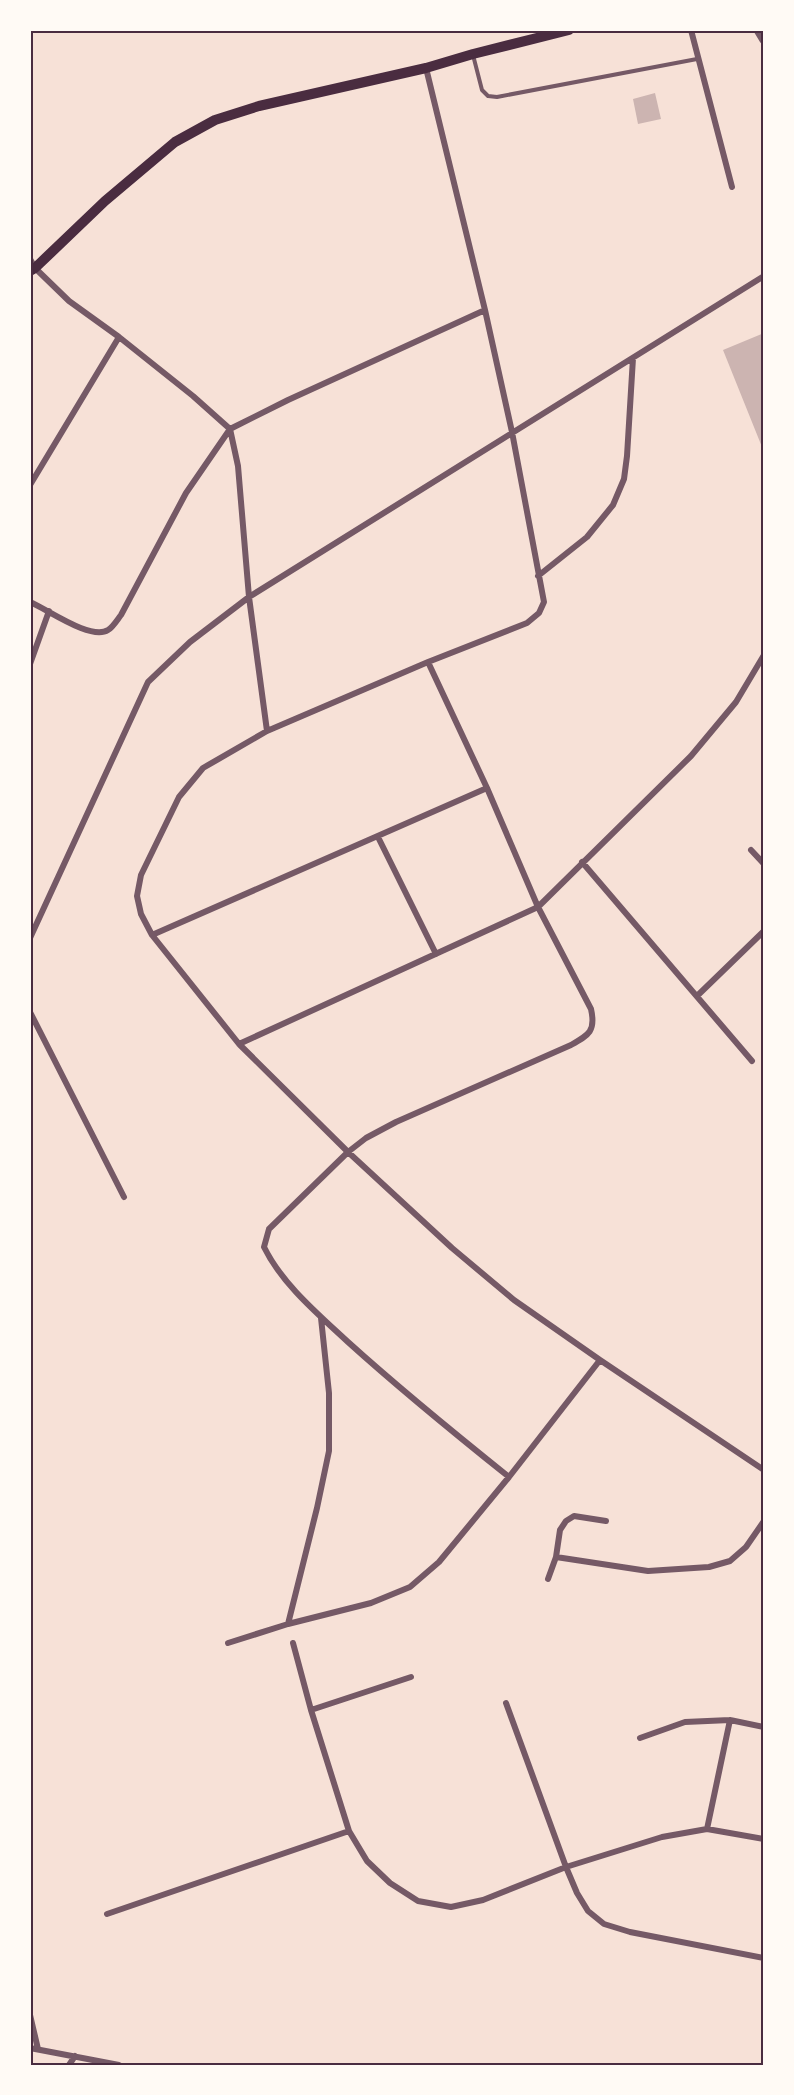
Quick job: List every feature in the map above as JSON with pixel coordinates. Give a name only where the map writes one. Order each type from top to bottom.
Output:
[{"type":"main road","points":[[32,266],[175,142],[215,120],[259,106],[426,68],[569,30]]},
{"type":"street","points":[[691,30],[732,187]]},
{"type":"street","points":[[758,30],[764,40]]},
{"type":"street","points":[[426,68],[512,432],[544,602],[539,613],[527,623],[428,662],[267,731],[203,768],[179,797],[141,875],[137,896],[141,914],[152,935],[239,1044],[348,1152],[452,1248],[514,1300],[764,1470]]},
{"type":"street","points":[[32,266],[69,302],[119,337],[194,396],[230,429],[238,466],[249,597],[267,731]]},
{"type":"street","points":[[30,938],[148,682],[190,642],[249,597],[764,276]]},
{"type":"street","points":[[30,602],[81,629],[97,633],[108,630],[120,615],[186,493],[230,429],[485,310]]},
{"type":"street","points":[[30,485],[119,337]]},
{"type":"street","points":[[538,576],[587,537],[613,505],[624,479],[633,358]]},
{"type":"street","points":[[30,664],[50,611]]},
{"type":"street","points":[[239,1044],[538,907],[691,756],[736,702],[764,655]]},
{"type":"street","points":[[428,662],[487,788],[538,907],[591,1009],[594,1020],[592,1029],[584,1038],[571,1045],[396,1122],[366,1138],[348,1152],[269,1229],[264,1247],[273,1265],[321,1317],[404,1392],[508,1477]]},
{"type":"street","points":[[152,935],[487,788]]},
{"type":"street","points":[[378,837],[436,954]]},
{"type":"street","points":[[751,850],[764,864]]},
{"type":"street","points":[[582,862],[752,1061]]},
{"type":"street","points":[[697,996],[764,931]]},
{"type":"street","points":[[31,1014],[124,1197]]},
{"type":"street","points":[[288,1624],[329,1451],[328,1394],[321,1317]]},
{"type":"street","points":[[228,1643],[288,1624],[370,1603],[410,1587],[439,1562],[600,1360]]},
{"type":"street","points":[[548,1579],[556,1557],[560,1530],[566,1521],[574,1516],[606,1521]]},
{"type":"street","points":[[556,1557],[648,1571],[710,1567],[730,1561],[746,1547],[764,1521]]},
{"type":"street","points":[[293,1643],[349,1832],[367,1861],[390,1883],[418,1901],[451,1907],[483,1900],[566,1867],[662,1837],[707,1828],[764,1839]]},
{"type":"street","points":[[311,1710],[411,1677]]},
{"type":"street","points":[[506,1703],[566,1867],[588,1911],[604,1924],[630,1932],[764,1958]]},
{"type":"street","points":[[707,1828],[730,1720]]},
{"type":"street","points":[[640,1738],[685,1722],[730,1720],[764,1727]]},
{"type":"street","points":[[107,1914],[349,1832]]},
{"type":"street","points":[[30,2015],[38,2049]]},
{"type":"street","points":[[30,2048],[119,2065]]},
{"type":"street","points":[[69,2065],[75,2056]]},
{"type":"lane","points":[[473,54],[482,90],[488,96],[497,97],[697,59]]},
{"type":"building","points":[[655,93],[661,119],[638,124],[633,99]]},
{"type":"building","points":[[764,333],[764,446],[762,447],[723,350]]}]
